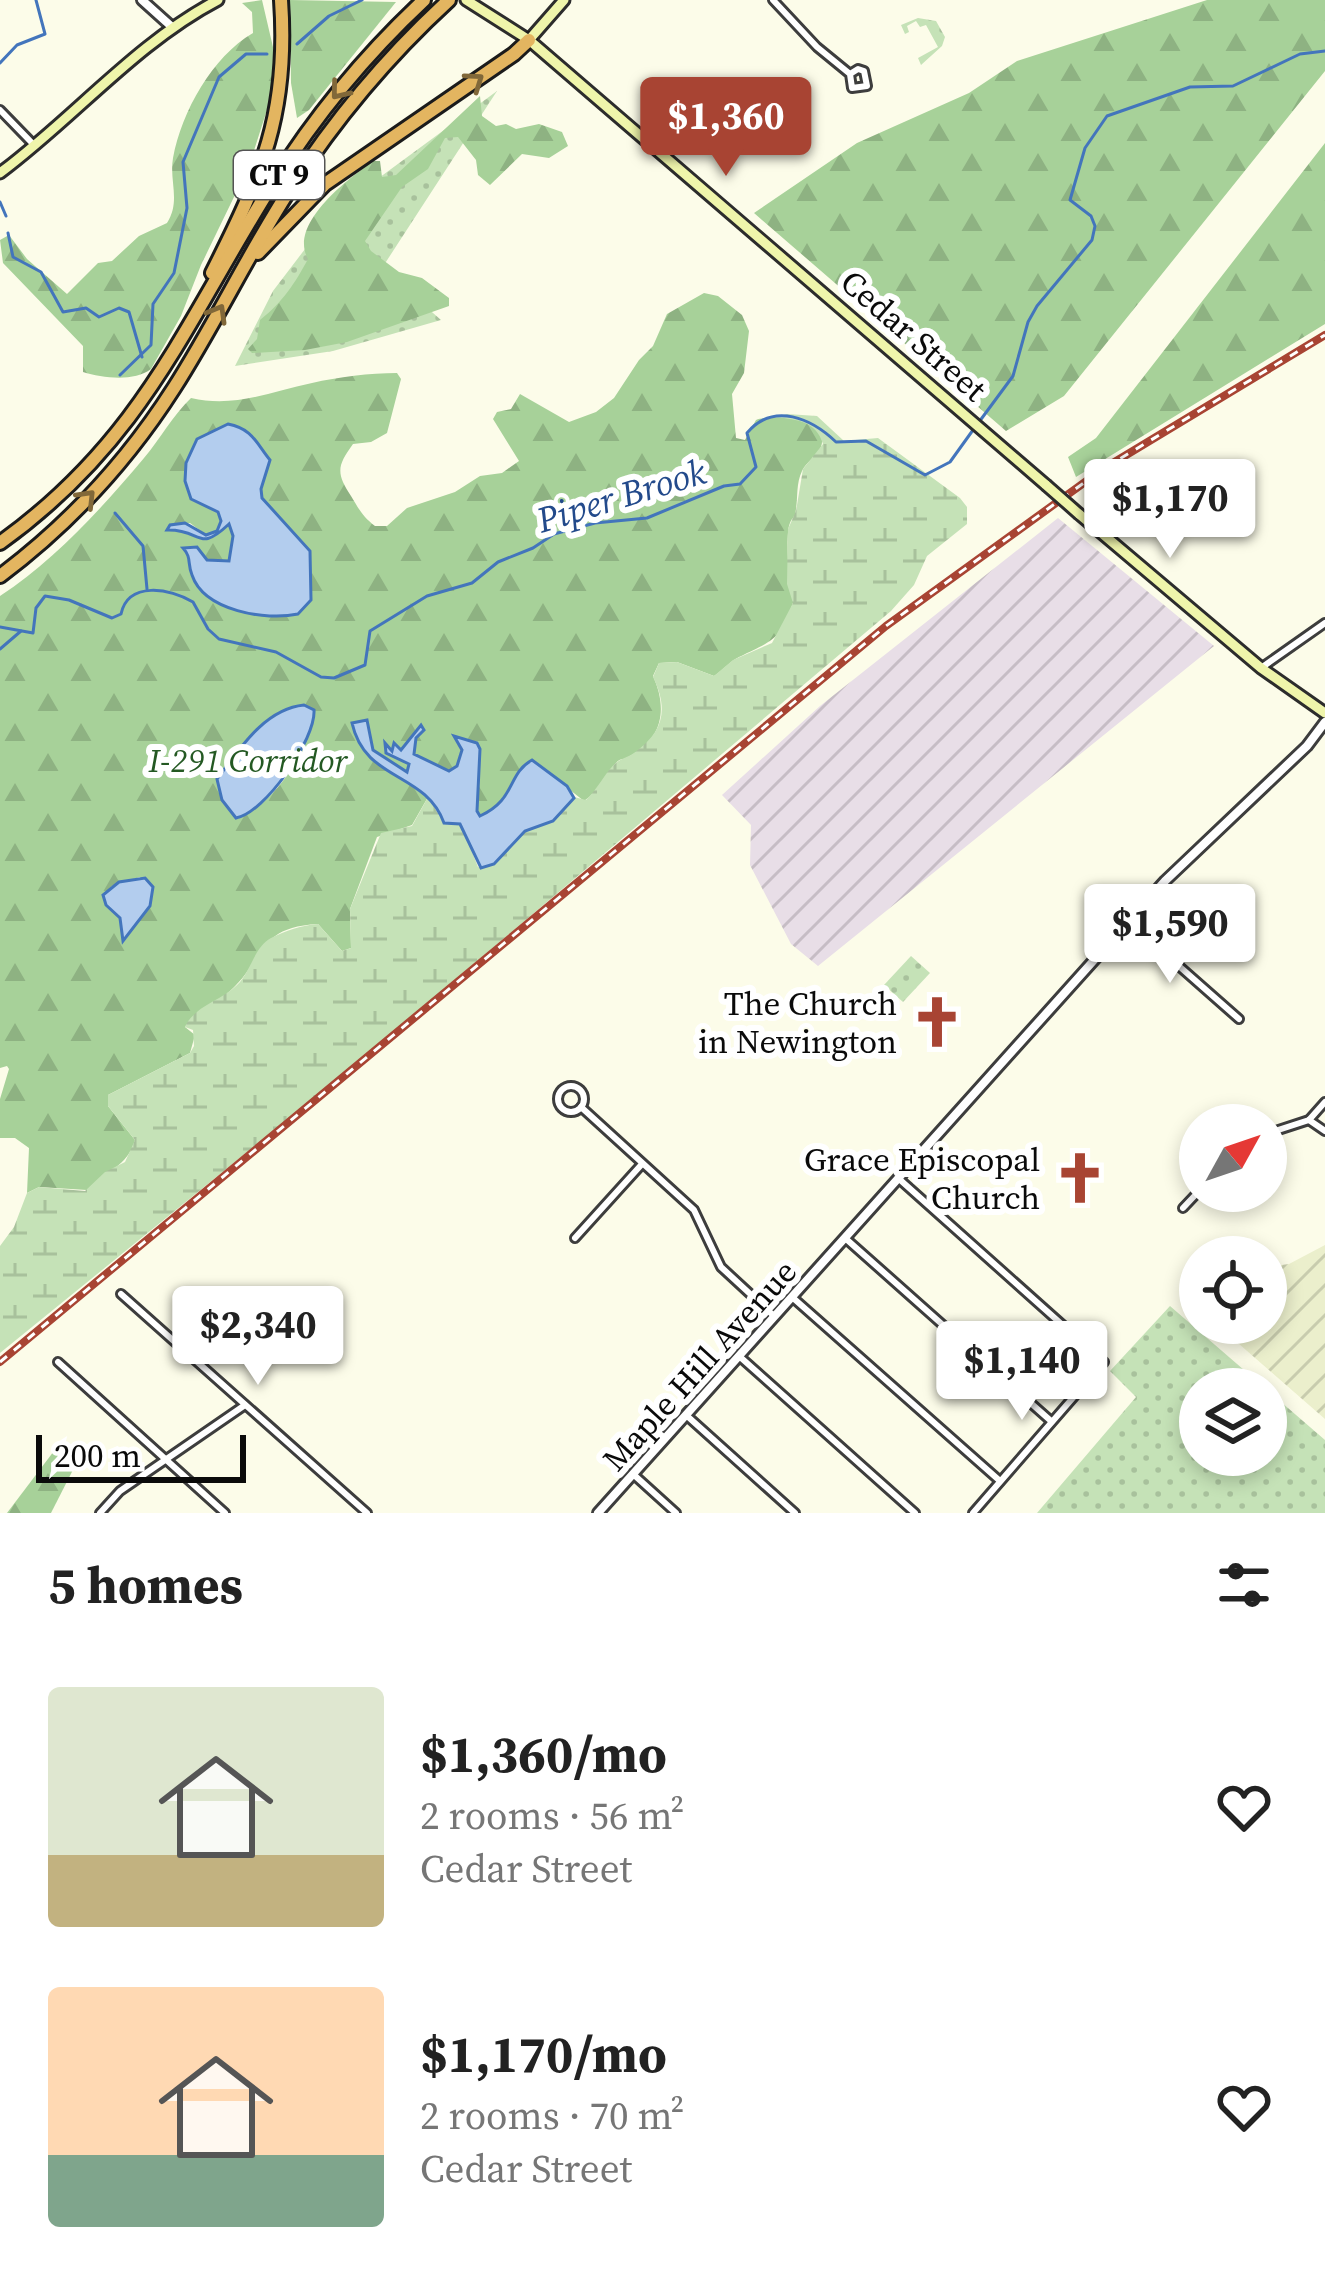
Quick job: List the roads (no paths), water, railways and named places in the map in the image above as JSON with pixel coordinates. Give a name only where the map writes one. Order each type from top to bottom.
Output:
[{"type":"highway","points":[[182,342],[273,133],[283,72],[281,0]]},
{"type":"highway","name":"CT 9","points":[[0,576],[88,496],[167,398],[326,136],[384,65],[449,0]]},
{"type":"highway","name":"CT 9","points":[[0,543],[74,482],[145,400],[297,148],[352,75],[421,2]]},
{"type":"highway","points":[[247,263],[325,184],[529,40]]},
{"type":"main road","points":[[0,172],[172,27],[218,0]]},
{"type":"main road","name":"Cedar Street","points":[[466,0],[529,40],[1079,514],[1325,718]]},
{"type":"main road","points":[[529,40],[564,0]]},
{"type":"street","points":[[142,0],[172,27]]},
{"type":"street","points":[[773,0],[850,74]]},
{"type":"street","points":[[0,110],[36,146]]},
{"type":"street","points":[[1261,668],[1325,623]]},
{"type":"street","name":"Maple Hill Avenue","points":[[598,1513],[1165,881],[1307,746],[1325,718]]},
{"type":"street","points":[[1129,922],[1239,1019]]},
{"type":"street","points":[[568,1086],[580,1089],[581,1107],[572,1112],[563,1108],[560,1092],[568,1086]]},
{"type":"street","points":[[1287,1127],[1309,1120],[1325,1102]]},
{"type":"street","points":[[581,1107],[694,1210],[722,1267],[774,1316]]},
{"type":"street","points":[[1309,1120],[1325,1131]]},
{"type":"street","points":[[575,1238],[642,1164]]},
{"type":"street","points":[[898,1178],[1104,1362],[973,1513]]},
{"type":"street","points":[[845,1238],[1052,1421]]},
{"type":"street","points":[[121,1294],[367,1513]]},
{"type":"street","points":[[791,1297],[1000,1481]]},
{"type":"street","points":[[739,1356],[915,1513]]},
{"type":"street","points":[[58,1362],[225,1513]]},
{"type":"street","points":[[100,1513],[120,1491],[245,1405]]},
{"type":"street","points":[[686,1415],[794,1513]]},
{"type":"street","points":[[633,1474],[676,1513]]},
{"type":"water","points":[[228,424],[249,433],[270,460],[262,498],[310,551],[311,600],[298,614],[237,611],[199,587],[183,548],[197,547],[207,560],[229,561],[233,536],[229,524],[205,539],[167,530],[185,523],[206,535],[217,531],[218,512],[191,499],[186,463],[197,439]]},
{"type":"water","points":[[304,705],[314,710],[298,756],[261,803],[236,818],[222,800],[217,779],[265,723]]},
{"type":"water","points":[[367,720],[373,750],[407,772],[409,764],[386,753],[385,743],[392,751],[394,743],[401,750],[421,725],[424,730],[416,738],[414,754],[449,771],[457,766],[462,750],[454,736],[477,743],[480,816],[500,802],[518,772],[532,760],[567,786],[574,798],[553,821],[525,831],[494,864],[481,868],[460,824],[444,823],[423,794],[369,756],[352,723]]},
{"type":"water","points":[[145,878],[153,887],[150,906],[123,941],[120,918],[103,895],[119,882]]},
{"type":"waterway","points":[[0,63],[17,45],[45,34],[36,0]]},
{"type":"waterway","points":[[297,44],[329,16],[362,0]]},
{"type":"waterway","name":"Piper Brook","points":[[979,422],[1013,376],[1037,306],[1092,240],[1091,216],[1070,200],[1085,148],[1107,116],[1190,87],[1233,86],[1300,54],[1325,51]]},
{"type":"waterway","points":[[120,375],[151,345],[153,304],[174,273],[187,208],[183,162],[219,77],[246,54],[267,54]]},
{"type":"waterway","points":[[0,202],[6,216]]},
{"type":"waterway","points":[[8,233],[13,257],[41,272],[63,312],[86,308],[99,317],[119,308],[129,312],[142,357]]},
{"type":"waterway","name":"Piper Brook","points":[[0,627],[33,633],[36,608],[45,596],[69,600],[112,618],[121,614],[132,596],[162,591],[193,602],[219,639],[276,652],[321,677],[334,678],[365,665],[370,631],[427,596],[472,583],[498,562],[554,534],[595,523],[647,518],[724,486],[740,484],[756,467],[747,433],[769,418],[793,417],[816,426],[836,442],[866,441],[925,475],[950,462],[973,430]]},
{"type":"waterway","points":[[115,513],[143,546],[147,589]]},
{"type":"waterway","points":[[0,649],[21,631]]},
{"type":"railway","points":[[0,1362],[886,626],[1103,469],[1325,335]]},
{"type":"place","name":"The Church in Newington","points":[[937,1022]]},
{"type":"place","name":"Grace Episcopal Church","points":[[1080,1178]]},
{"type":"park label","name":"I-291 Corridor","points":[[248,760]]}]
